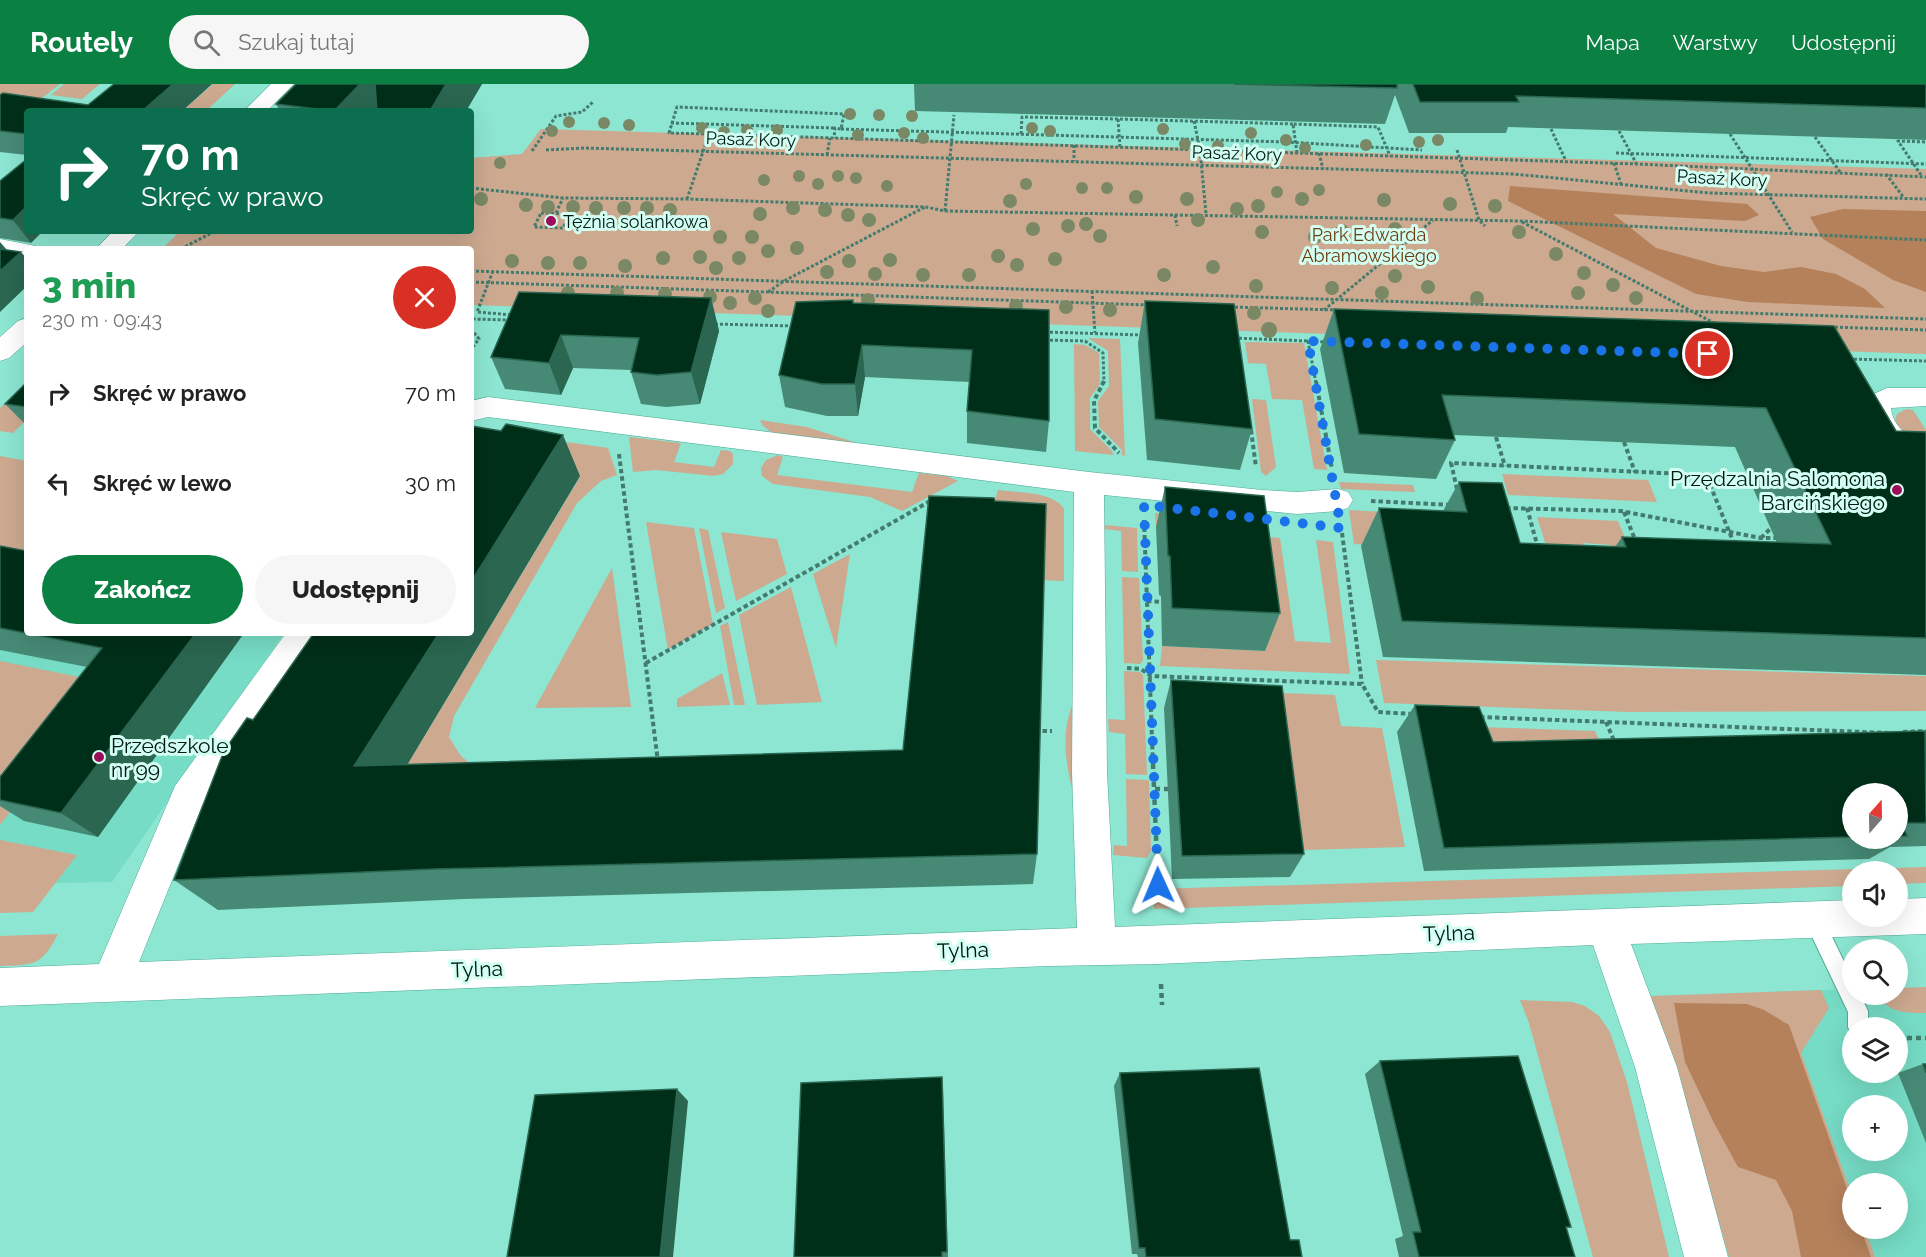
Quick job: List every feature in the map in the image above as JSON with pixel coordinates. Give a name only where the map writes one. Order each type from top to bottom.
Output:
[{"type":"street","points":[[258,108],[283,84]]},
{"type":"street","points":[[111,246],[124,234]]},
{"type":"street","points":[[0,247],[24,251]]},
{"type":"street","points":[[0,352],[24,330]]},
{"type":"street","points":[[1926,397],[1887,397],[1878,404],[1877,416],[1884,431],[1893,439],[1926,455]]},
{"type":"street","points":[[474,410],[488,407],[1089,483],[1262,501],[1297,503],[1338,500]]},
{"type":"street","points":[[1089,483],[1092,878],[1097,945]]},
{"type":"street","points":[[111,983],[188,797],[301,636]]},
{"type":"street","name":"Tylna","points":[[0,987],[1097,945],[1158,945],[1605,926],[1926,916]]},
{"type":"street","points":[[1605,926],[1656,1067],[1706,1257]]},
{"type":"lane","points":[[1814,920],[1858,1011],[1858,1017]]},
{"type":"path","points":[[532,151],[556,116],[583,113],[594,101]]},
{"type":"path","points":[[842,129],[844,114],[677,107],[669,133],[1754,168],[1886,173],[1926,177]]},
{"type":"path","points":[[945,211],[954,115]]},
{"type":"path","points":[[1021,134],[1023,117],[1378,127],[1389,156]]},
{"type":"path","points":[[1118,119],[1120,147]]},
{"type":"path","points":[[1194,121],[1200,150],[1206,214]]},
{"type":"path","points":[[671,123],[1198,139],[1422,150]]},
{"type":"path","points":[[1293,124],[1297,153]]},
{"type":"path","points":[[827,155],[835,128]]},
{"type":"path","points":[[1551,129],[1566,162]]},
{"type":"path","points":[[1619,130],[1637,164]]},
{"type":"path","points":[[687,199],[709,134]]},
{"type":"path","points":[[1730,134],[1754,168],[1793,232]]},
{"type":"path","points":[[1815,137],[1840,172]]},
{"type":"path","points":[[1921,176],[1898,141],[1926,142]]},
{"type":"path","points":[[1074,145],[1074,161]]},
{"type":"path","name":"Pasaż Kory","points":[[546,150],[584,148],[1463,172],[1514,174],[1709,192],[1926,199]]},
{"type":"path","points":[[1457,150],[1479,220],[1485,226]]},
{"type":"path","points":[[1319,153],[1323,169]]},
{"type":"path","points":[[1616,153],[1926,164]]},
{"type":"path","points":[[1614,164],[1621,184]]},
{"type":"path","points":[[1886,173],[1904,198]]},
{"type":"path","points":[[474,188],[563,198],[687,199],[926,207],[945,211],[1520,221],[1926,240]]},
{"type":"path","points":[[556,213],[563,198]]},
{"type":"path","points":[[768,292],[784,281],[926,207]]},
{"type":"path","points":[[541,213],[556,213],[570,214],[563,228],[534,227],[541,213]]},
{"type":"path","points":[[1175,214],[1178,226]]},
{"type":"path","points":[[1324,310],[1434,220]]},
{"type":"path","points":[[1520,221],[1715,323],[1703,323]]},
{"type":"path","points":[[187,246],[209,234]]},
{"type":"path","points":[[474,271],[1926,319]]},
{"type":"path","points":[[493,271],[477,312],[512,315],[519,318]]},
{"type":"path","points":[[474,282],[1151,305]]},
{"type":"path","points":[[1092,291],[1095,333]]},
{"type":"path","points":[[1220,307],[1348,311]]},
{"type":"path","points":[[474,319],[510,320],[512,315]]},
{"type":"path","points":[[706,324],[796,326]]},
{"type":"path","points":[[1821,327],[1926,330]]},
{"type":"path","points":[[1118,456],[1119,453],[1095,428],[1094,401],[1104,384],[1103,353],[1085,341],[1045,340],[1037,334],[1050,332],[1143,335]]},
{"type":"path","points":[[474,333],[479,339],[474,345]]},
{"type":"path","points":[[1226,338],[1328,342]]},
{"type":"path","points":[[1308,341],[1338,500],[1362,684],[1378,712],[1421,714]]},
{"type":"path","points":[[1839,358],[1926,361]]},
{"type":"path","points":[[1251,428],[1257,471]]},
{"type":"path","points":[[1496,437],[1505,466]]},
{"type":"path","points":[[1624,442],[1635,471]]},
{"type":"path","points":[[619,452],[659,754],[658,764]]},
{"type":"path","points":[[1458,495],[1451,463],[1706,475],[1737,551]]},
{"type":"path","points":[[646,663],[891,522],[937,498]]},
{"type":"path","points":[[1338,500],[1461,506]]},
{"type":"path","points":[[1430,504],[1433,515]]},
{"type":"path","points":[[1505,508],[1624,512],[1761,538],[1782,538]]},
{"type":"path","points":[[1527,508],[1540,554]]},
{"type":"path","points":[[1624,512],[1637,544]]},
{"type":"path","points":[[1144,516],[1158,885]]},
{"type":"path","points":[[1761,538],[1776,524]]},
{"type":"path","points":[[1147,602],[1169,603]]},
{"type":"path","points":[[1089,666],[1141,669],[1150,676],[1362,684]]},
{"type":"path","points":[[1474,717],[1885,732],[1926,731]]},
{"type":"path","points":[[1606,722],[1619,752]]},
{"type":"path","points":[[1742,727],[1748,738]]},
{"type":"path","points":[[1031,730],[1060,732]]},
{"type":"path","points":[[1885,732],[1890,741]]},
{"type":"path","points":[[1155,789],[1178,790]]},
{"type":"path","points":[[1160,978],[1162,1005]]},
{"type":"path","points":[[1908,1038],[1926,1038]]},
{"type":"shaded area","points":[[1510,186],[1747,204],[1759,215],[1745,221],[1613,214],[1656,248],[1721,266],[1764,272],[1801,267],[1836,274],[1865,289],[1885,308],[1748,302],[1696,294],[1508,201]]},
{"type":"shaded area","points":[[1843,209],[1926,211],[1926,292],[1893,280],[1823,239],[1810,217]]},
{"type":"shaded area","name":"Przedszkole nr 99","points":[[0,456],[24,460],[24,636],[282,636],[112,882],[0,884]]},
{"type":"shaded area","points":[[1842,989],[1842,1005],[1908,1005],[1908,992],[1926,989],[1926,1257],[1861,1257],[1855,1239],[1908,1239],[1908,1173],[1842,1173],[1842,1204],[1766,992]]},
{"type":"shaded area","points":[[1674,1003],[1747,1004],[1764,1010],[1789,1025],[1842,1175],[1842,1239],[1865,1239],[1871,1257],[1801,1257],[1792,1211],[1776,1180],[1738,1167],[1685,1062]]},
{"type":"green space","points":[[0,84],[60,84],[29,108],[24,108],[24,112],[15,119],[0,117]]},
{"type":"green space","points":[[64,84],[100,84],[82,99],[51,95]]},
{"type":"green space","points":[[213,84],[235,84],[209,108],[185,108]]},
{"type":"green space","name":"Park Edwarda Abramowskiego","points":[[541,129],[1926,169],[1926,354],[474,305],[474,246],[165,246],[177,234],[474,234],[474,158],[522,154]]},
{"type":"green space","points":[[1088,338],[1120,339],[1125,456],[1099,427],[1098,401],[1109,386],[1108,351]]},
{"type":"green space","points":[[1245,342],[1304,343],[1327,470],[1314,469],[1302,400],[1272,399],[1266,364],[1248,363]]},
{"type":"green space","points":[[1074,344],[1085,345],[1099,353],[1100,384],[1090,398],[1090,429],[1112,451],[1113,455],[1075,451]]},
{"type":"green space","points":[[24,385],[24,422],[13,433],[0,431],[0,408]]},
{"type":"green space","points":[[1252,399],[1266,400],[1276,467],[1266,476],[1261,472]]},
{"type":"green space","points":[[1906,409],[1913,410],[1926,430],[1926,444],[1908,435],[1897,425],[1895,420],[1897,414]]},
{"type":"green space","points":[[760,420],[807,427],[863,445],[774,434],[763,426]]},
{"type":"green space","points":[[629,437],[681,443],[674,462],[714,467],[721,450],[730,451],[733,454],[733,464],[723,474],[714,476],[656,470],[633,472]]},
{"type":"green space","points":[[567,442],[608,448],[617,475],[601,481],[577,503],[454,716],[449,737],[461,756],[479,771],[386,800],[580,477],[550,471]]},
{"type":"green space","points":[[778,455],[783,457],[777,475],[912,492],[919,473],[947,476],[958,481],[902,511],[870,497],[773,484],[762,476],[761,468],[766,460]]},
{"type":"green space","points":[[0,456],[24,460],[24,566],[0,562]]},
{"type":"green space","points":[[1502,474],[1648,480],[1657,502],[1508,495]]},
{"type":"green space","points":[[1339,482],[1413,485],[1415,492],[1341,489]]},
{"type":"green space","points":[[998,490],[1044,496],[1059,503],[1064,509],[1064,581],[1041,580],[993,541],[995,500]]},
{"type":"green space","points":[[1349,510],[1421,514],[1430,549],[1354,544]]},
{"type":"green space","points":[[1155,513],[1251,524],[1266,537],[1280,538],[1295,641],[1331,643],[1316,540],[1333,542],[1350,674],[1160,666],[1162,646],[1265,651],[1156,527]]},
{"type":"green space","points":[[1537,517],[1618,521],[1641,576],[1624,575],[1611,545],[1583,543],[1598,584],[1558,583]]},
{"type":"green space","points":[[646,522],[694,528],[713,624],[668,650]]},
{"type":"green space","points":[[1104,525],[1137,528],[1138,572],[1122,571],[1121,531],[1104,529]]},
{"type":"green space","points":[[699,528],[708,530],[725,608],[716,613]]},
{"type":"green space","points":[[721,532],[777,539],[787,574],[736,601]]},
{"type":"green space","points":[[850,554],[836,648],[813,574]]},
{"type":"green space","points":[[612,568],[631,707],[535,708]]},
{"type":"green space","points":[[1122,577],[1139,578],[1143,660],[1140,664],[1124,663]]},
{"type":"green space","points":[[791,587],[822,702],[757,705],[739,615]]},
{"type":"green space","points":[[728,622],[745,705],[734,705],[720,626]]},
{"type":"green space","points":[[1376,660],[1926,676],[1926,711],[1628,712],[1384,703]]},
{"type":"green space","points":[[0,661],[109,683],[0,825]]},
{"type":"green space","points":[[1124,671],[1140,672],[1143,675],[1147,775],[1126,774],[1125,734],[1109,732],[1108,719],[1125,720]]},
{"type":"green space","points":[[722,673],[730,705],[677,707],[677,699]]},
{"type":"green space","points":[[1282,693],[1335,695],[1341,726],[1382,728],[1405,847],[1302,850]]},
{"type":"green space","points":[[1075,697],[1074,797],[1068,771],[1066,735],[1070,710]]},
{"type":"green space","points":[[1481,727],[1595,731],[1611,765],[1502,785]]},
{"type":"green space","points":[[1126,779],[1149,780],[1151,851],[1147,858],[1113,855],[1114,845],[1127,846]]},
{"type":"green space","points":[[0,840],[77,855],[33,912],[0,913]]},
{"type":"green space","points":[[1926,867],[1926,883],[1908,884],[1908,868]]},
{"type":"green space","points":[[1842,869],[1842,886],[1154,909],[1152,889]]},
{"type":"green space","points":[[58,934],[47,952],[35,962],[0,966],[0,936]]},
{"type":"green space","points":[[1926,987],[1926,1013],[1898,1011],[1887,1005],[1908,1005],[1908,988]]},
{"type":"green space","points":[[1821,990],[1829,1008],[1801,1053],[1844,1173],[1842,1173],[1842,1239],[1869,1239],[1875,1257],[1729,1257],[1675,1066],[1650,996]]},
{"type":"green space","points":[[1520,1000],[1572,1002],[1585,1006],[1599,1016],[1610,1032],[1627,1082],[1669,1257],[1593,1257],[1529,1023]]},
{"type":"building","points":[[114,84],[173,84],[145,108],[24,108],[24,134],[0,131],[0,95],[3,93],[88,105]]},
{"type":"building","points":[[296,84],[360,84],[337,108],[309,108],[276,104]]},
{"type":"building","points":[[375,84],[446,84],[432,108],[377,108]]},
{"type":"building","points":[[1234,84],[1397,84],[1397,88]]},
{"type":"building","points":[[1413,84],[1926,84],[1926,108],[1516,96],[1519,102],[1420,102]]},
{"type":"building","points":[[24,161],[24,209],[13,220],[0,218],[0,181]]},
{"type":"building","points":[[0,249],[21,252],[0,271]]},
{"type":"building","points":[[519,292],[711,298],[691,372],[657,375],[631,372],[639,338],[561,335],[549,363],[491,357]]},
{"type":"building","points":[[853,300],[853,303],[1049,310],[1049,421],[967,411],[972,350],[862,345],[855,384],[822,384],[779,375],[796,302]]},
{"type":"building","points":[[1145,301],[1234,304],[1252,429],[1155,419]]},
{"type":"building","points":[[1334,309],[1834,326],[1896,431],[1926,432],[1926,638],[1402,621],[1379,508],[1467,512],[1459,482],[1502,483],[1520,543],[1626,547],[1622,537],[1831,544],[1766,408],[1442,395],[1455,440],[1359,434]]},
{"type":"building","points":[[24,385],[24,407],[5,404]]},
{"type":"building","points":[[506,424],[563,435],[474,577],[474,426],[501,431]]},
{"type":"building","points":[[1165,487],[1264,496],[1280,613],[1172,608]]},
{"type":"building","points":[[929,496],[994,498],[995,501],[1046,504],[1037,854],[435,869],[174,880],[224,751],[247,718],[253,720],[312,636],[437,636],[354,766],[903,750]]},
{"type":"building","points":[[0,546],[24,550],[24,633],[0,628]]},
{"type":"building","points":[[41,636],[194,636],[61,813],[0,800],[0,777],[102,648]]},
{"type":"building","points":[[1171,680],[1282,686],[1304,854],[1182,856]]},
{"type":"building","points":[[1415,705],[1479,707],[1493,742],[1925,731],[1926,823],[1908,823],[1908,783],[1842,783],[1842,837],[1444,848]]},
{"type":"building","points":[[1518,1056],[1571,1227],[1566,1227],[1575,1257],[1419,1257],[1413,1232],[1421,1232],[1380,1061]]},
{"type":"building","points":[[1259,1068],[1290,1240],[1299,1240],[1302,1257],[1146,1257],[1145,1248],[1139,1248],[1120,1073]]},
{"type":"building","points":[[942,1077],[947,1252],[942,1252],[942,1257],[794,1257],[801,1083]]},
{"type":"building","points":[[677,1089],[660,1257],[507,1257],[535,1095]]},
{"type":"place","name":"Tężnia solankowa","points":[[551,221]]},
{"type":"place","name":"Przędzalnia Salomona Barcińskiego","points":[[1897,490]]},
{"type":"place","name":"Przedszkole nr 99","points":[[99,757]]},
{"type":"route","points":[[1158,885],[1144,505],[1341,528],[1338,500],[1308,341],[1708,354]]}]
